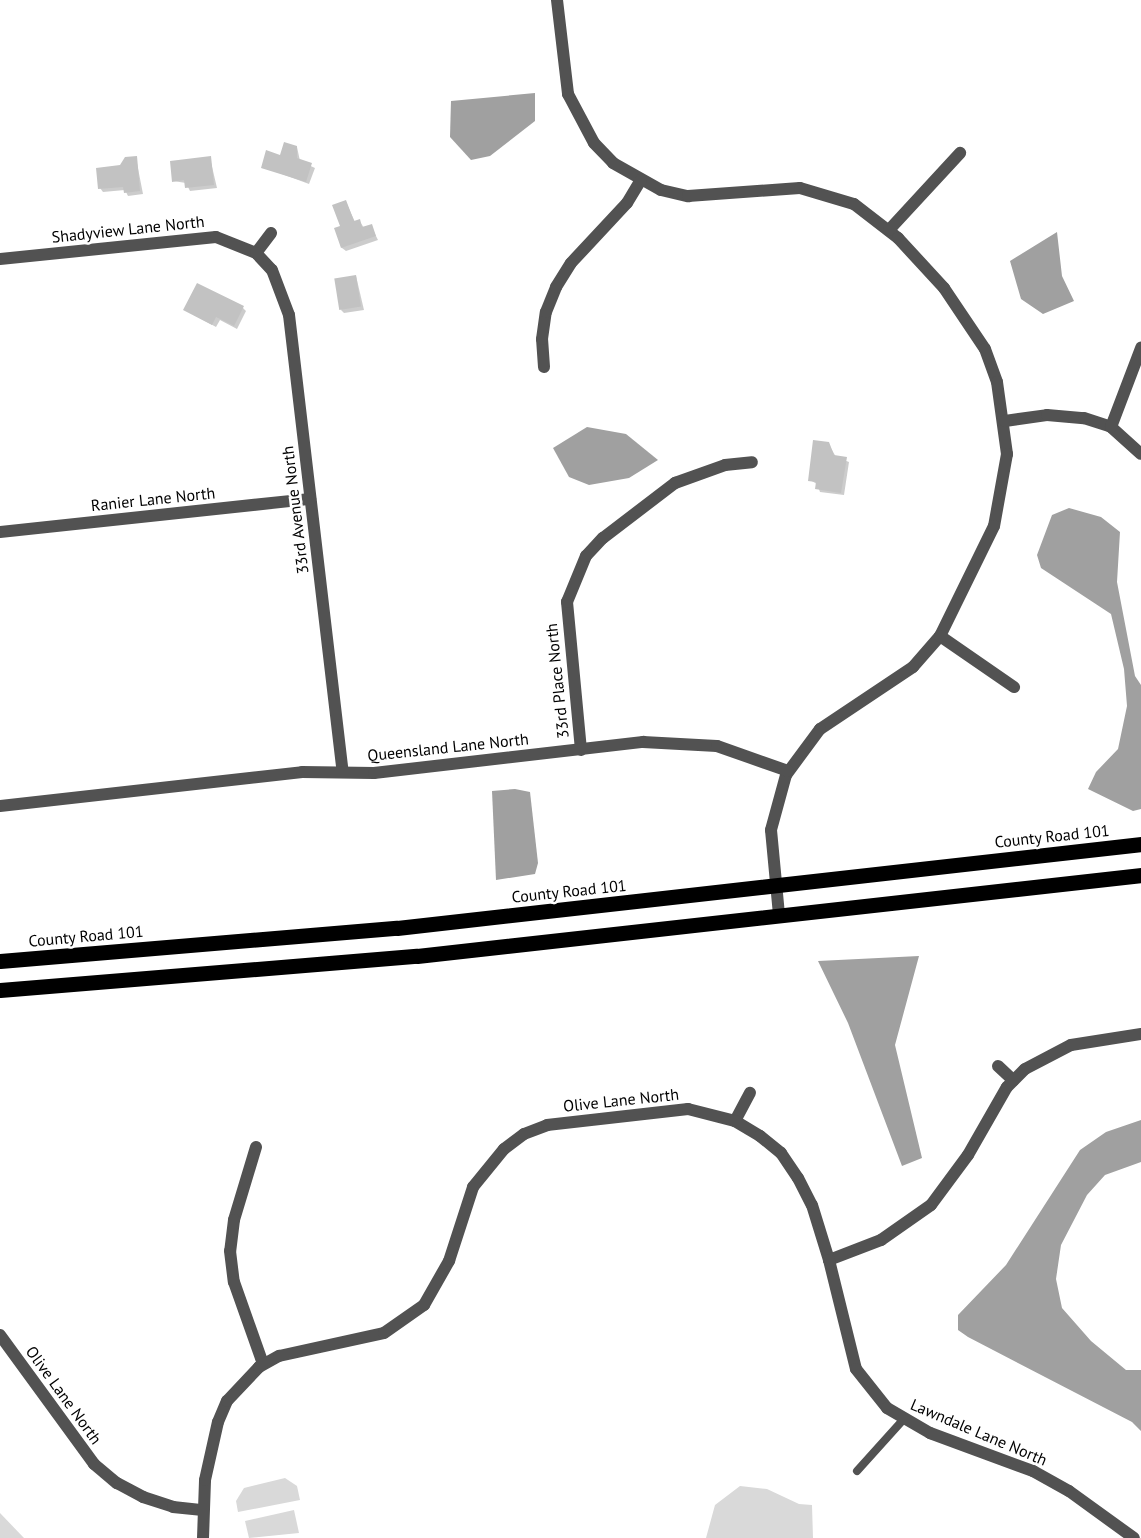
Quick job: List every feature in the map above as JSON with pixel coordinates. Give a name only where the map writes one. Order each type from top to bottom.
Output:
[{"type":"main road","name":"County Road 101","points":[[0,961],[397,928],[1141,844]]},
{"type":"main road","points":[[0,990],[417,956],[1141,875]]},
{"type":"street","points":[[557,0],[562,67],[578,119],[613,163],[641,180],[688,196],[800,188],[854,204],[889,230],[967,318],[997,382],[1005,421],[1003,491],[994,526],[940,636],[913,667],[820,729],[788,771],[776,801],[771,830],[779,915]]},
{"type":"street","points":[[889,230],[960,153]]},
{"type":"street","points":[[544,367],[543,330],[556,286],[571,263],[627,203],[641,180]]},
{"type":"street","points":[[256,253],[272,233]]},
{"type":"street","name":"Shadyview Lane North","points":[[0,259],[216,237],[256,253]]},
{"type":"street","name":"33rd Avenue North","points":[[256,253],[272,270],[283,289],[289,315],[343,772]]},
{"type":"street","points":[[1111,427],[1141,348]]},
{"type":"street","points":[[1005,421],[1066,415],[1111,427],[1141,454]]},
{"type":"street","name":"33rd Place North","points":[[581,750],[567,602],[586,556],[603,538],[675,483],[725,465],[752,462]]},
{"type":"street","name":"Ranier Lane North","points":[[0,532],[310,499]]},
{"type":"street","points":[[940,636],[1014,687]]},
{"type":"street","name":"Queensland Lane North","points":[[0,806],[302,772],[374,774],[643,742],[699,744],[754,756],[788,771]]},
{"type":"street","points":[[829,1260],[880,1240],[931,1205],[968,1155],[1013,1080],[1047,1055],[1071,1045],[1141,1034]]},
{"type":"street","points":[[998,1066],[1013,1080]]},
{"type":"street","points":[[735,1120],[750,1093]]},
{"type":"street","name":"Olive Lane North","points":[[263,1364],[302,1350],[384,1333],[424,1305],[449,1261],[473,1187],[487,1166],[524,1134],[571,1120],[688,1109],[735,1120],[782,1153],[812,1205],[829,1260]]},
{"type":"street","points":[[203,1538],[203,1510],[218,1422],[227,1401],[263,1364],[237,1292],[230,1251],[234,1220],[256,1147]]},
{"type":"street","name":"Lawndale Lane North","points":[[829,1260],[856,1369],[870,1391],[903,1420],[1033,1471],[1069,1491],[1134,1538]]},
{"type":"street","name":"Olive Lane North","points":[[0,1335],[94,1464],[117,1483],[143,1497],[173,1506],[203,1510]]},
{"type":"lane","points":[[857,1471],[903,1420]]},
{"type":"shaded area","points":[[535,93],[535,121],[490,156],[471,160],[450,137],[451,101]]},
{"type":"shaded area","points":[[1057,232],[1062,276],[1074,301],[1043,314],[1021,299],[1010,261]]},
{"type":"shaded area","points":[[587,427],[626,434],[658,460],[629,478],[589,485],[569,477],[553,448]]},
{"type":"shaded area","points":[[1069,508],[1101,517],[1120,532],[1117,582],[1135,676],[1141,685],[1141,809],[1133,811],[1088,789],[1096,772],[1118,749],[1127,706],[1124,669],[1111,614],[1041,568],[1037,555],[1052,515]]},
{"type":"shaded area","points":[[515,789],[530,792],[538,863],[535,874],[496,880],[492,791]]},
{"type":"shaded area","points":[[919,956],[895,1045],[922,1158],[902,1166],[848,1023],[818,961]]},
{"type":"shaded area","points":[[1141,1120],[1141,1162],[1105,1175],[1087,1195],[1061,1245],[1056,1279],[1062,1308],[1091,1341],[1126,1370],[1141,1370],[1141,1431],[1132,1422],[968,1337],[958,1330],[958,1315],[1006,1265],[1080,1150],[1106,1132]]},
{"type":"shaded area","points":[[285,1478],[297,1486],[300,1500],[238,1512],[236,1501],[244,1488]]},
{"type":"shaded area","points":[[740,1486],[767,1489],[799,1504],[812,1505],[813,1538],[706,1538],[715,1505]]},
{"type":"shaded area","points":[[294,1510],[299,1533],[249,1538],[245,1521]]},
{"type":"shaded area","points":[[0,1513],[24,1538],[0,1538]]},
{"type":"building","points":[[284,142],[297,146],[297,158],[312,163],[306,182],[261,168],[266,150],[280,155]]},
{"type":"building","points":[[137,156],[140,191],[124,193],[123,187],[98,189],[96,168],[120,165],[125,157]]},
{"type":"building","points":[[211,156],[214,185],[185,188],[184,180],[172,182],[170,161]]},
{"type":"building","points":[[346,200],[354,221],[360,219],[362,227],[372,224],[376,236],[341,248],[334,228],[340,226],[332,205]]},
{"type":"building","points":[[356,275],[361,307],[339,310],[334,278]]},
{"type":"building","points":[[197,283],[244,306],[234,326],[216,317],[212,325],[183,310]]},
{"type":"building","points":[[813,440],[829,442],[834,455],[847,457],[841,493],[815,489],[816,482],[808,481]]}]
